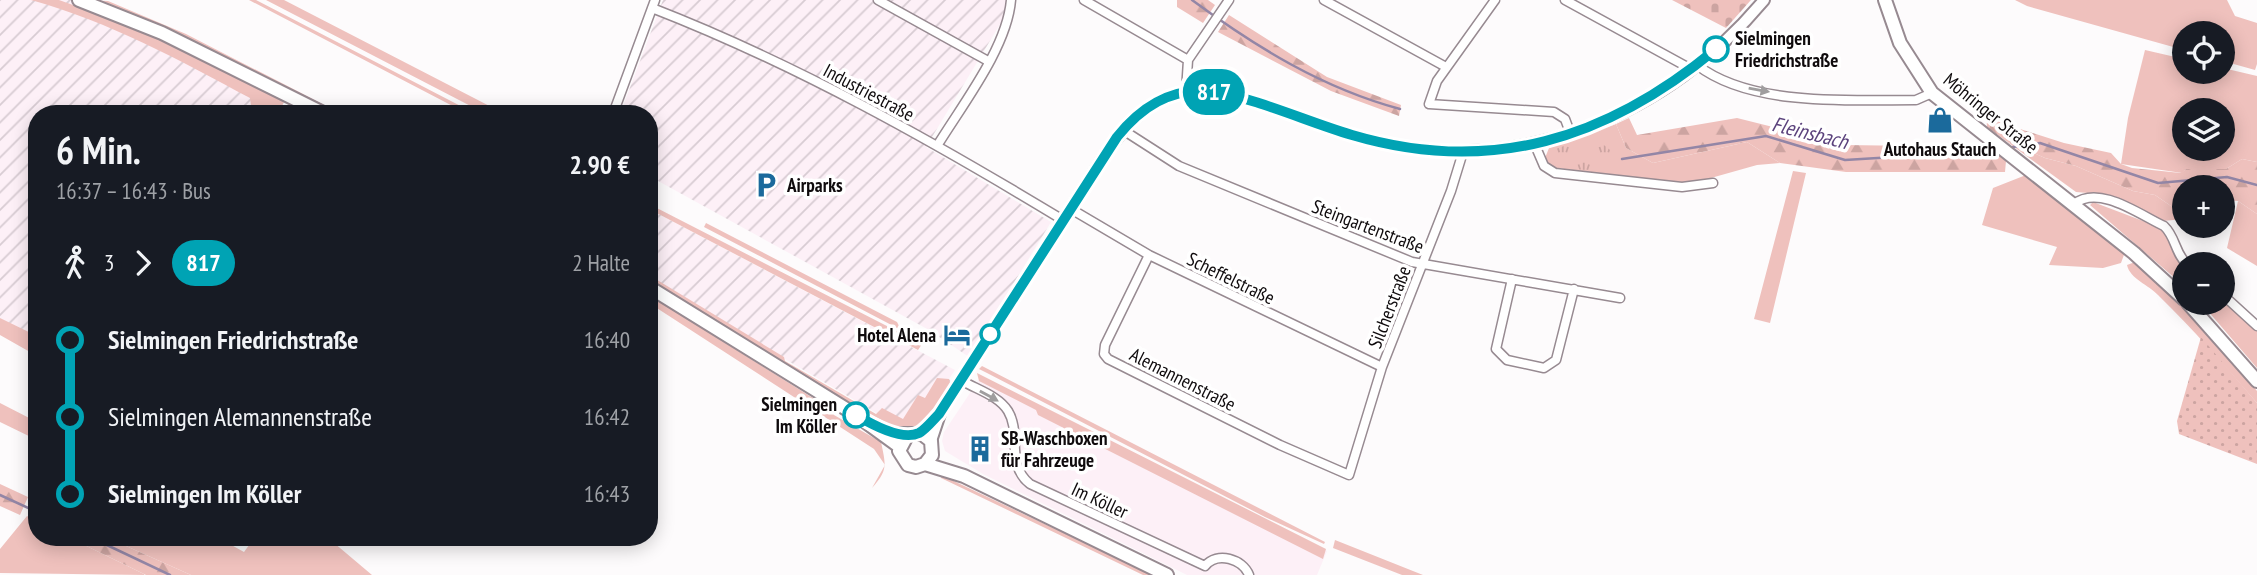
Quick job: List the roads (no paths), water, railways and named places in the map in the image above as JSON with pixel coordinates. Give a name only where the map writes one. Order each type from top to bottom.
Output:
[{"type":"main road","points":[[79,0],[172,37],[308,105]]},
{"type":"main road","name":"Möhringer Straße","points":[[1885,0],[1900,43],[1932,93],[2074,204],[2172,289]]},
{"type":"main road","points":[[658,293],[869,423],[932,446],[964,476]]},
{"type":"main road","points":[[2198,315],[2257,382]]},
{"type":"main road","points":[[908,438],[900,455],[908,464],[916,467],[925,464],[964,476],[1167,575]]},
{"type":"main road","points":[[925,464],[932,446]]},
{"type":"street","points":[[878,0],[988,61]]},
{"type":"street","points":[[937,146],[988,61],[1008,22],[1012,0]]},
{"type":"street","points":[[1084,0],[1188,60]]},
{"type":"street","points":[[1324,0],[1446,67]]},
{"type":"street","points":[[1495,0],[1446,67],[1432,92],[1429,104],[1554,113],[1565,119],[1571,135]]},
{"type":"street","points":[[1565,0],[1694,67],[1738,86],[1808,98],[1916,100],[1932,93]]},
{"type":"street","points":[[908,438],[939,414],[1123,130],[1155,102],[1186,91],[1223,93],[1395,146],[1464,152],[1535,145],[1571,135],[1628,110],[1694,67],[1734,34],[1764,0]]},
{"type":"street","points":[[1186,91],[1188,60],[1224,3]]},
{"type":"street","points":[[616,105],[653,4]]},
{"type":"street","name":"Industriestraße","points":[[653,4],[810,78],[937,146],[1063,220]]},
{"type":"street","name":"Steingartenstraße","points":[[1123,130],[1180,166],[1422,265],[1620,298]]},
{"type":"street","points":[[1535,145],[1544,166],[1555,173],[1682,187],[1713,183]]},
{"type":"street","name":"Silcherstraße","points":[[1349,475],[1382,368],[1464,152]]},
{"type":"street","points":[[2074,204],[2086,197],[2101,197],[2164,226],[2170,232],[2177,252]]},
{"type":"street","name":"Scheffelstraße","points":[[1071,209],[1149,255],[1382,368]]},
{"type":"street","name":"Alemannenstraße","points":[[1149,255],[1105,345],[1104,354],[1108,359],[1270,440],[1349,475]]},
{"type":"street","points":[[1513,279],[1496,349],[1502,358],[1537,367],[1549,367],[1556,360],[1574,289]]},
{"type":"street","points":[[2235,306],[2257,326]]},
{"type":"street","name":"Im Köller","points":[[961,380],[1006,407],[1011,417],[1017,467],[1030,484],[1206,570],[1212,559],[1222,557],[1242,565],[1249,575]]},
{"type":"street","points":[[932,446],[939,414]]},
{"type":"waterway","name":"Fleinsbach","points":[[1192,0],[1265,50],[1317,78],[1400,109]]},
{"type":"waterway","name":"Fleinsbach","points":[[1622,159],[1766,136],[1845,160],[1992,151]]},
{"type":"waterway","name":"Fleinsbach","points":[[2013,147],[2040,143],[2158,183],[2227,177],[2257,185]]},
{"type":"waterway","points":[[0,495],[28,508]]},
{"type":"waterway","points":[[109,546],[170,575]]},
{"type":"place","name":"Sielmingen Friedrichstraße","points":[[1716,49]]},
{"type":"place","name":"Autohaus Stauch","points":[[1940,120]]},
{"type":"place","name":"Airparks","points":[[766,185]]},
{"type":"place","name":"Hotel Alena","points":[[957,335]]},
{"type":"place","name":"Sielmingen Im Köller","points":[[856,415]]},
{"type":"place","name":"SB-Waschboxen für Fahrzeuge","points":[[980,449]]}]
